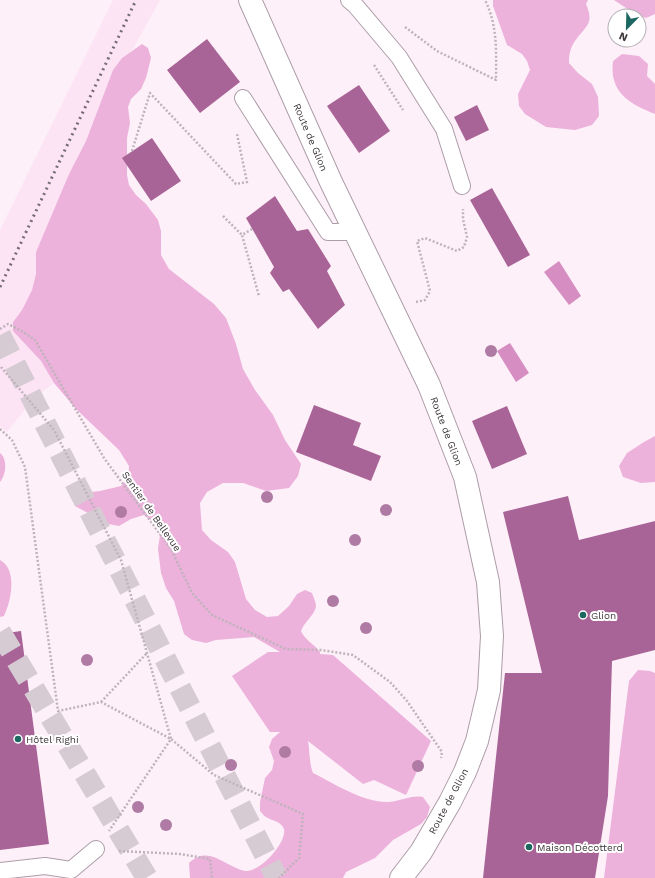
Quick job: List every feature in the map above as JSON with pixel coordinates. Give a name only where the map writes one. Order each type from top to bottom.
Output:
[{"type":"street","name":"Route de Glion","points":[[250,0],[331,182],[429,385],[464,477],[488,582],[492,636],[489,690],[477,741],[465,772],[421,852],[401,878]]},
{"type":"lane","points":[[349,0],[355,5],[399,57],[444,129],[462,186]]},
{"type":"lane","points":[[244,98],[328,232],[355,232]]},
{"type":"lane","points":[[0,871],[45,866],[71,870],[96,849]]},
{"type":"path","points":[[400,23],[437,51],[496,80],[496,37],[485,0]]},
{"type":"path","points":[[370,60],[405,114]]},
{"type":"path","points":[[132,151],[150,93],[236,184],[247,182],[237,133]]},
{"type":"path","points":[[224,216],[242,235],[259,296]]},
{"type":"path","points":[[412,300],[417,302],[425,300],[430,291],[417,241],[425,238],[456,251],[464,247],[467,237],[463,219]]},
{"type":"path","points":[[242,235],[252,229]]},
{"type":"path","name":"Sentier de Bellevue","points":[[0,329],[8,324],[34,340],[104,458],[171,549],[192,593],[212,615],[286,649],[321,650],[353,655],[390,682],[407,701],[442,752],[440,764]]},
{"type":"path","points":[[0,367],[54,430],[121,560],[171,740],[96,849]]},
{"type":"path","points":[[0,430],[12,440],[25,466],[58,711],[101,702],[147,653]]},
{"type":"path","points":[[101,702],[171,740],[214,775],[303,814],[299,858],[279,878]]},
{"type":"path","points":[[96,849],[180,854],[210,859],[212,878]]},
{"type":"shaded area","points":[[113,0],[160,0],[133,49],[122,58],[113,70],[86,141],[69,174],[36,252],[36,274],[32,290],[22,310],[13,322],[13,331],[41,361],[54,383],[34,398],[7,432],[0,426],[0,230]]},
{"type":"shaded area","points":[[493,0],[588,0],[586,4],[589,11],[588,25],[572,46],[569,63],[578,73],[592,84],[598,97],[599,116],[592,125],[575,130],[546,127],[525,114],[519,106],[518,94],[530,70],[527,61],[522,54],[507,45],[493,6]]},
{"type":"shaded area","points":[[614,0],[655,0],[655,14],[647,18],[647,8],[626,8]]},
{"type":"shaded area","points":[[142,44],[148,48],[151,58],[146,78],[141,89],[131,99],[128,107],[130,123],[127,138],[127,175],[129,185],[158,220],[161,231],[161,255],[169,269],[214,304],[226,318],[236,344],[243,369],[255,390],[273,415],[285,440],[301,464],[298,476],[289,488],[266,491],[243,483],[223,483],[207,492],[200,503],[202,530],[211,540],[228,552],[235,562],[246,599],[255,610],[267,617],[278,616],[289,606],[297,594],[305,590],[312,593],[316,606],[314,612],[301,631],[305,637],[318,649],[320,654],[333,655],[431,741],[406,795],[374,780],[363,784],[308,741],[313,773],[350,792],[370,799],[389,802],[414,797],[423,797],[430,807],[427,817],[421,824],[393,840],[375,858],[346,872],[343,878],[190,878],[189,863],[196,858],[203,856],[217,858],[238,869],[245,871],[251,870],[271,856],[277,849],[284,835],[283,826],[265,817],[260,811],[260,802],[265,778],[272,770],[274,761],[269,747],[272,739],[280,732],[270,732],[232,676],[268,652],[280,652],[254,637],[216,640],[206,643],[192,640],[184,634],[174,601],[166,588],[161,573],[158,549],[160,535],[157,525],[144,515],[131,519],[119,526],[108,524],[75,506],[73,500],[74,496],[121,486],[128,479],[129,466],[119,450],[76,409],[54,383],[41,361],[13,331],[13,322],[22,310],[32,290],[36,274],[36,252],[69,174],[86,141],[113,70],[122,58]]},
{"type":"shaded area","points":[[622,54],[639,56],[648,64],[647,76],[655,84],[655,114],[629,101],[618,89],[614,81],[613,61]]},
{"type":"shaded area","points":[[559,261],[581,296],[569,305],[544,272]]},
{"type":"shaded area","points":[[510,343],[529,373],[516,382],[497,351]]},
{"type":"shaded area","points":[[655,436],[655,482],[641,483],[623,477],[619,466],[627,453]]},
{"type":"shaded area","points":[[0,453],[4,459],[5,471],[0,482]]},
{"type":"shaded area","points":[[0,560],[6,565],[9,571],[11,578],[11,594],[7,610],[4,616],[0,617]]},
{"type":"shaded area","points":[[638,670],[655,673],[655,878],[604,878],[629,681]]},
{"type":"building","points":[[207,39],[240,82],[200,113],[167,70]]},
{"type":"building","points":[[359,85],[390,131],[359,153],[327,106]]},
{"type":"building","points":[[477,105],[489,130],[466,141],[454,117]]},
{"type":"building","points":[[152,138],[181,181],[151,201],[122,158]]},
{"type":"building","points":[[492,188],[530,255],[508,267],[470,200]]},
{"type":"building","points":[[275,196],[297,231],[308,229],[331,266],[327,271],[345,305],[318,329],[289,289],[283,292],[270,273],[274,267],[246,218]]},
{"type":"building","points":[[314,405],[361,423],[353,445],[381,456],[371,481],[296,452]]},
{"type":"building","points":[[507,406],[527,454],[492,469],[472,421]]},
{"type":"building","points":[[568,496],[579,540],[655,521],[655,650],[612,661],[608,796],[595,878],[483,878],[505,673],[542,673],[503,512]]},
{"type":"building","name":"Hôtel Righi","points":[[21,631],[49,844],[0,850],[0,634]]},
{"type":"tunnel","points":[[0,335],[277,878]]},
{"type":"tunnel","points":[[0,632],[147,878]]},
{"type":"railway","points":[[0,287],[136,0]]},
{"type":"place","name":"Glion","points":[[583,615]]},
{"type":"place","name":"Hôtel Righi","points":[[18,739]]},
{"type":"place","name":"Maison Décotterd","points":[[529,847]]}]
